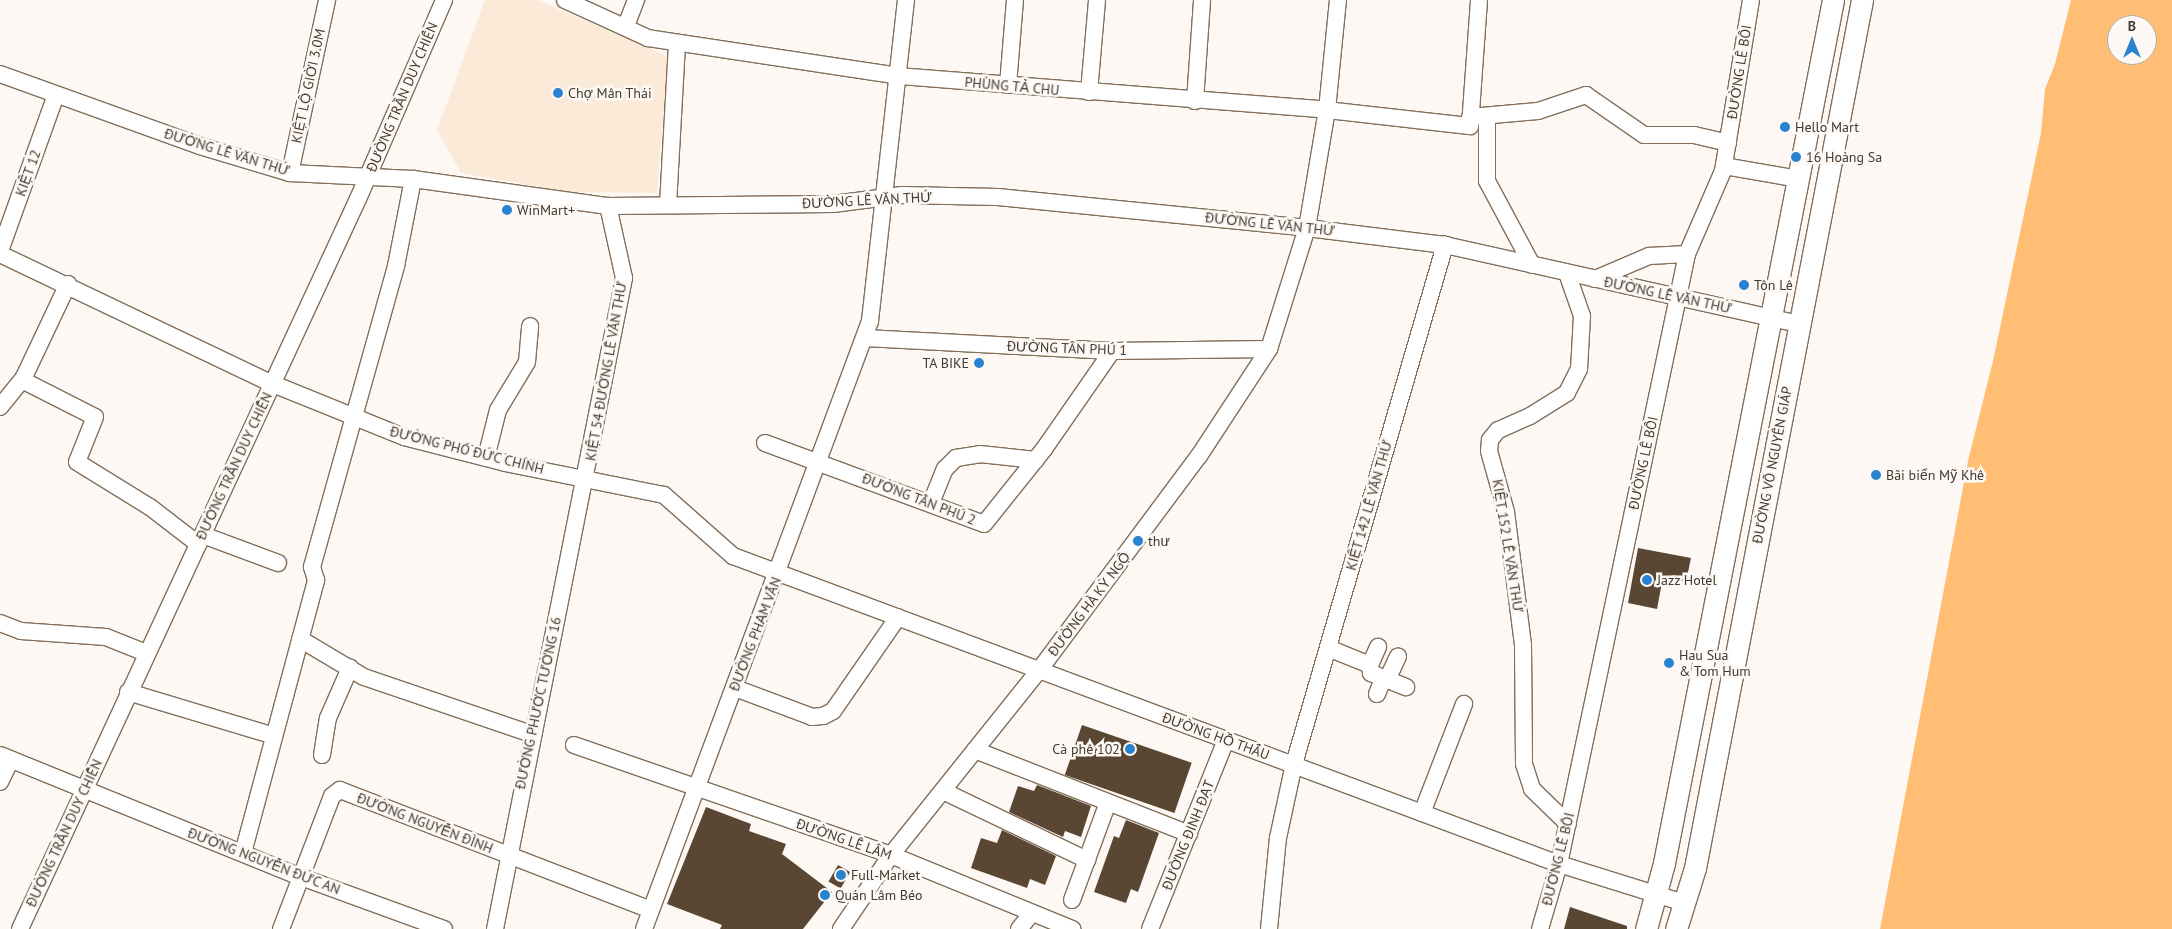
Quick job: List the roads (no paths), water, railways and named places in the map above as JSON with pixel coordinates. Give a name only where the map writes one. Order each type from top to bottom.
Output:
[{"type":"main road","name":"ĐƯỜNG VÕ NGUYÊN GIÁP","points":[[1646,929],[1655,895],[1799,179],[1833,0]]},
{"type":"main road","name":"ĐƯỜNG VÕ NGUYÊN GIÁP","points":[[1676,929],[1695,868],[1862,0]]},
{"type":"street","name":"KIỆT LỘ GIỜI 3.0M","points":[[290,172],[327,0]]},
{"type":"street","name":"ĐƯỜNG TRẦN DUY CHIẾN","points":[[20,929],[368,176],[444,0]]},
{"type":"street","name":"PHÙNG TẢ CHU","points":[[565,0],[626,26],[648,38],[899,76],[1195,101],[1470,121],[1487,116],[1538,111],[1586,96],[1644,134],[1694,135],[1728,142]]},
{"type":"street","points":[[626,26],[636,0]]},
{"type":"street","points":[[899,76],[906,0]]},
{"type":"street","points":[[1008,85],[1015,0]]},
{"type":"street","points":[[1089,92],[1097,0]]},
{"type":"street","points":[[1195,101],[1202,0]]},
{"type":"street","name":"ĐƯỜNG HÀ KỲ NGỘ","points":[[842,929],[891,855],[1040,670],[1199,456],[1269,349],[1307,228],[1327,110],[1338,0]]},
{"type":"street","points":[[1470,121],[1479,0]]},
{"type":"street","name":"ĐƯỜNG LÊ BÔI","points":[[1540,929],[1559,864],[1568,824],[1687,254],[1724,166],[1750,0]]},
{"type":"street","points":[[668,205],[677,42]]},
{"type":"street","name":"ĐƯỜNG LÊ VĂN THỨ","points":[[0,74],[200,146],[290,172],[413,180],[608,206],[882,201],[902,195],[998,197],[1307,228],[1444,245],[1799,324]]},
{"type":"street","name":"ĐƯỜNG PHẠM VẤN","points":[[644,929],[821,461],[865,338],[873,302],[882,201],[899,76]]},
{"type":"street","name":"KIỆT 12","points":[[0,253],[56,95]]},
{"type":"street","points":[[1487,116],[1487,181],[1532,264]]},
{"type":"street","points":[[1724,166],[1799,179]]},
{"type":"street","points":[[242,853],[271,735],[316,580],[312,567],[396,266],[413,180]]},
{"type":"street","name":"KIỆT 54 ĐƯỜNG LÊ VĂN THỨ","points":[[587,478],[624,278],[608,206]]},
{"type":"street","name":"KIỆT 142 LÊ VĂN THỨ","points":[[1269,929],[1274,862],[1294,764],[1444,245]]},
{"type":"street","name":"ĐƯỜNG PHÓ ĐỨC CHÍNH","points":[[0,253],[68,284],[272,384],[404,437],[486,458],[664,495],[733,556],[779,573]]},
{"type":"street","points":[[1595,279],[1649,256],[1687,254]]},
{"type":"street","name":"KIỆT 152 LÊ VĂN THỨ","points":[[1567,272],[1582,316],[1579,369],[1567,393],[1530,416],[1498,430],[1490,440],[1489,451],[1506,512],[1523,645],[1524,764],[1532,789],[1568,824]]},
{"type":"street","points":[[0,407],[24,377],[68,284]]},
{"type":"street","points":[[486,458],[498,410],[527,362],[530,326]]},
{"type":"street","name":"ĐƯỜNG TÂN PHÚ 1","points":[[865,338],[1112,352],[1269,349]]},
{"type":"street","name":"ĐƯỜNG TÂN PHÚ 2","points":[[765,443],[821,461],[984,524],[1036,460],[1112,352]]},
{"type":"street","points":[[24,377],[26,382],[95,417],[77,462],[200,540],[278,563]]},
{"type":"street","points":[[931,503],[945,469],[956,458],[980,454],[1036,460]]},
{"type":"street","name":"ĐƯỜNG PHƯỚC TƯỜNG 16","points":[[494,929],[531,734],[587,478]]},
{"type":"street","name":"ĐƯỜNG HỒ THẤU","points":[[779,573],[1559,864],[1684,903]]},
{"type":"street","points":[[735,688],[812,717],[823,716],[833,712],[898,617]]},
{"type":"street","points":[[0,623],[21,631],[106,637],[146,653]]},
{"type":"street","points":[[300,639],[350,668],[454,710],[531,734]]},
{"type":"street","points":[[1378,647],[1370,665],[1371,673],[1383,684],[1406,687]]},
{"type":"street","points":[[1328,648],[1370,665]]},
{"type":"street","points":[[1383,684],[1398,656]]},
{"type":"street","points":[[322,755],[328,718],[350,668]]},
{"type":"street","points":[[128,692],[271,735]]},
{"type":"street","points":[[1422,813],[1464,704]]},
{"type":"street","name":"ĐƯỜNG ĐINH ĐẠT","points":[[1150,929],[1226,740]]},
{"type":"street","name":"ĐƯỜNG LÊ LÂM","points":[[574,745],[891,855],[1072,929]]},
{"type":"street","points":[[975,750],[1188,834]]},
{"type":"street","points":[[0,782],[5,757],[85,789]]},
{"type":"street","name":"ĐƯỜNG NGUYỄN ĐỨC AN","points":[[85,789],[242,853],[444,929]]},
{"type":"street","name":"ĐƯỜNG NGUYỄN ĐÌNH","points":[[281,929],[332,796],[340,790],[651,910]]},
{"type":"street","points":[[943,791],[1087,860]]},
{"type":"street","points":[[1072,900],[1108,802]]},
{"type":"street","points":[[1019,929],[1032,913]]},
{"type":"place","name":"Chợ Mân Thái","points":[[558,93]]},
{"type":"place","name":"Hello Mart","points":[[1785,127]]},
{"type":"place","name":"16 Hoàng Sa","points":[[1796,157]]},
{"type":"place","name":"WinMart+","points":[[507,210]]},
{"type":"place","name":"Tôn Lê","points":[[1744,285]]},
{"type":"place","name":"TA BIKE","points":[[979,363]]},
{"type":"place","name":"Bãi biển Mỹ Khê","points":[[1876,475]]},
{"type":"place","name":"thư","points":[[1138,541]]},
{"type":"place","name":"Jazz Hotel","points":[[1647,580]]},
{"type":"place","name":"Hau Sua & Tom Hum","points":[[1669,663]]},
{"type":"place","name":"Cà phê 102","points":[[1130,749]]},
{"type":"place","name":"Full-Market","points":[[841,875]]},
{"type":"place","name":"Quán Lâm Béo","points":[[825,895]]}]
